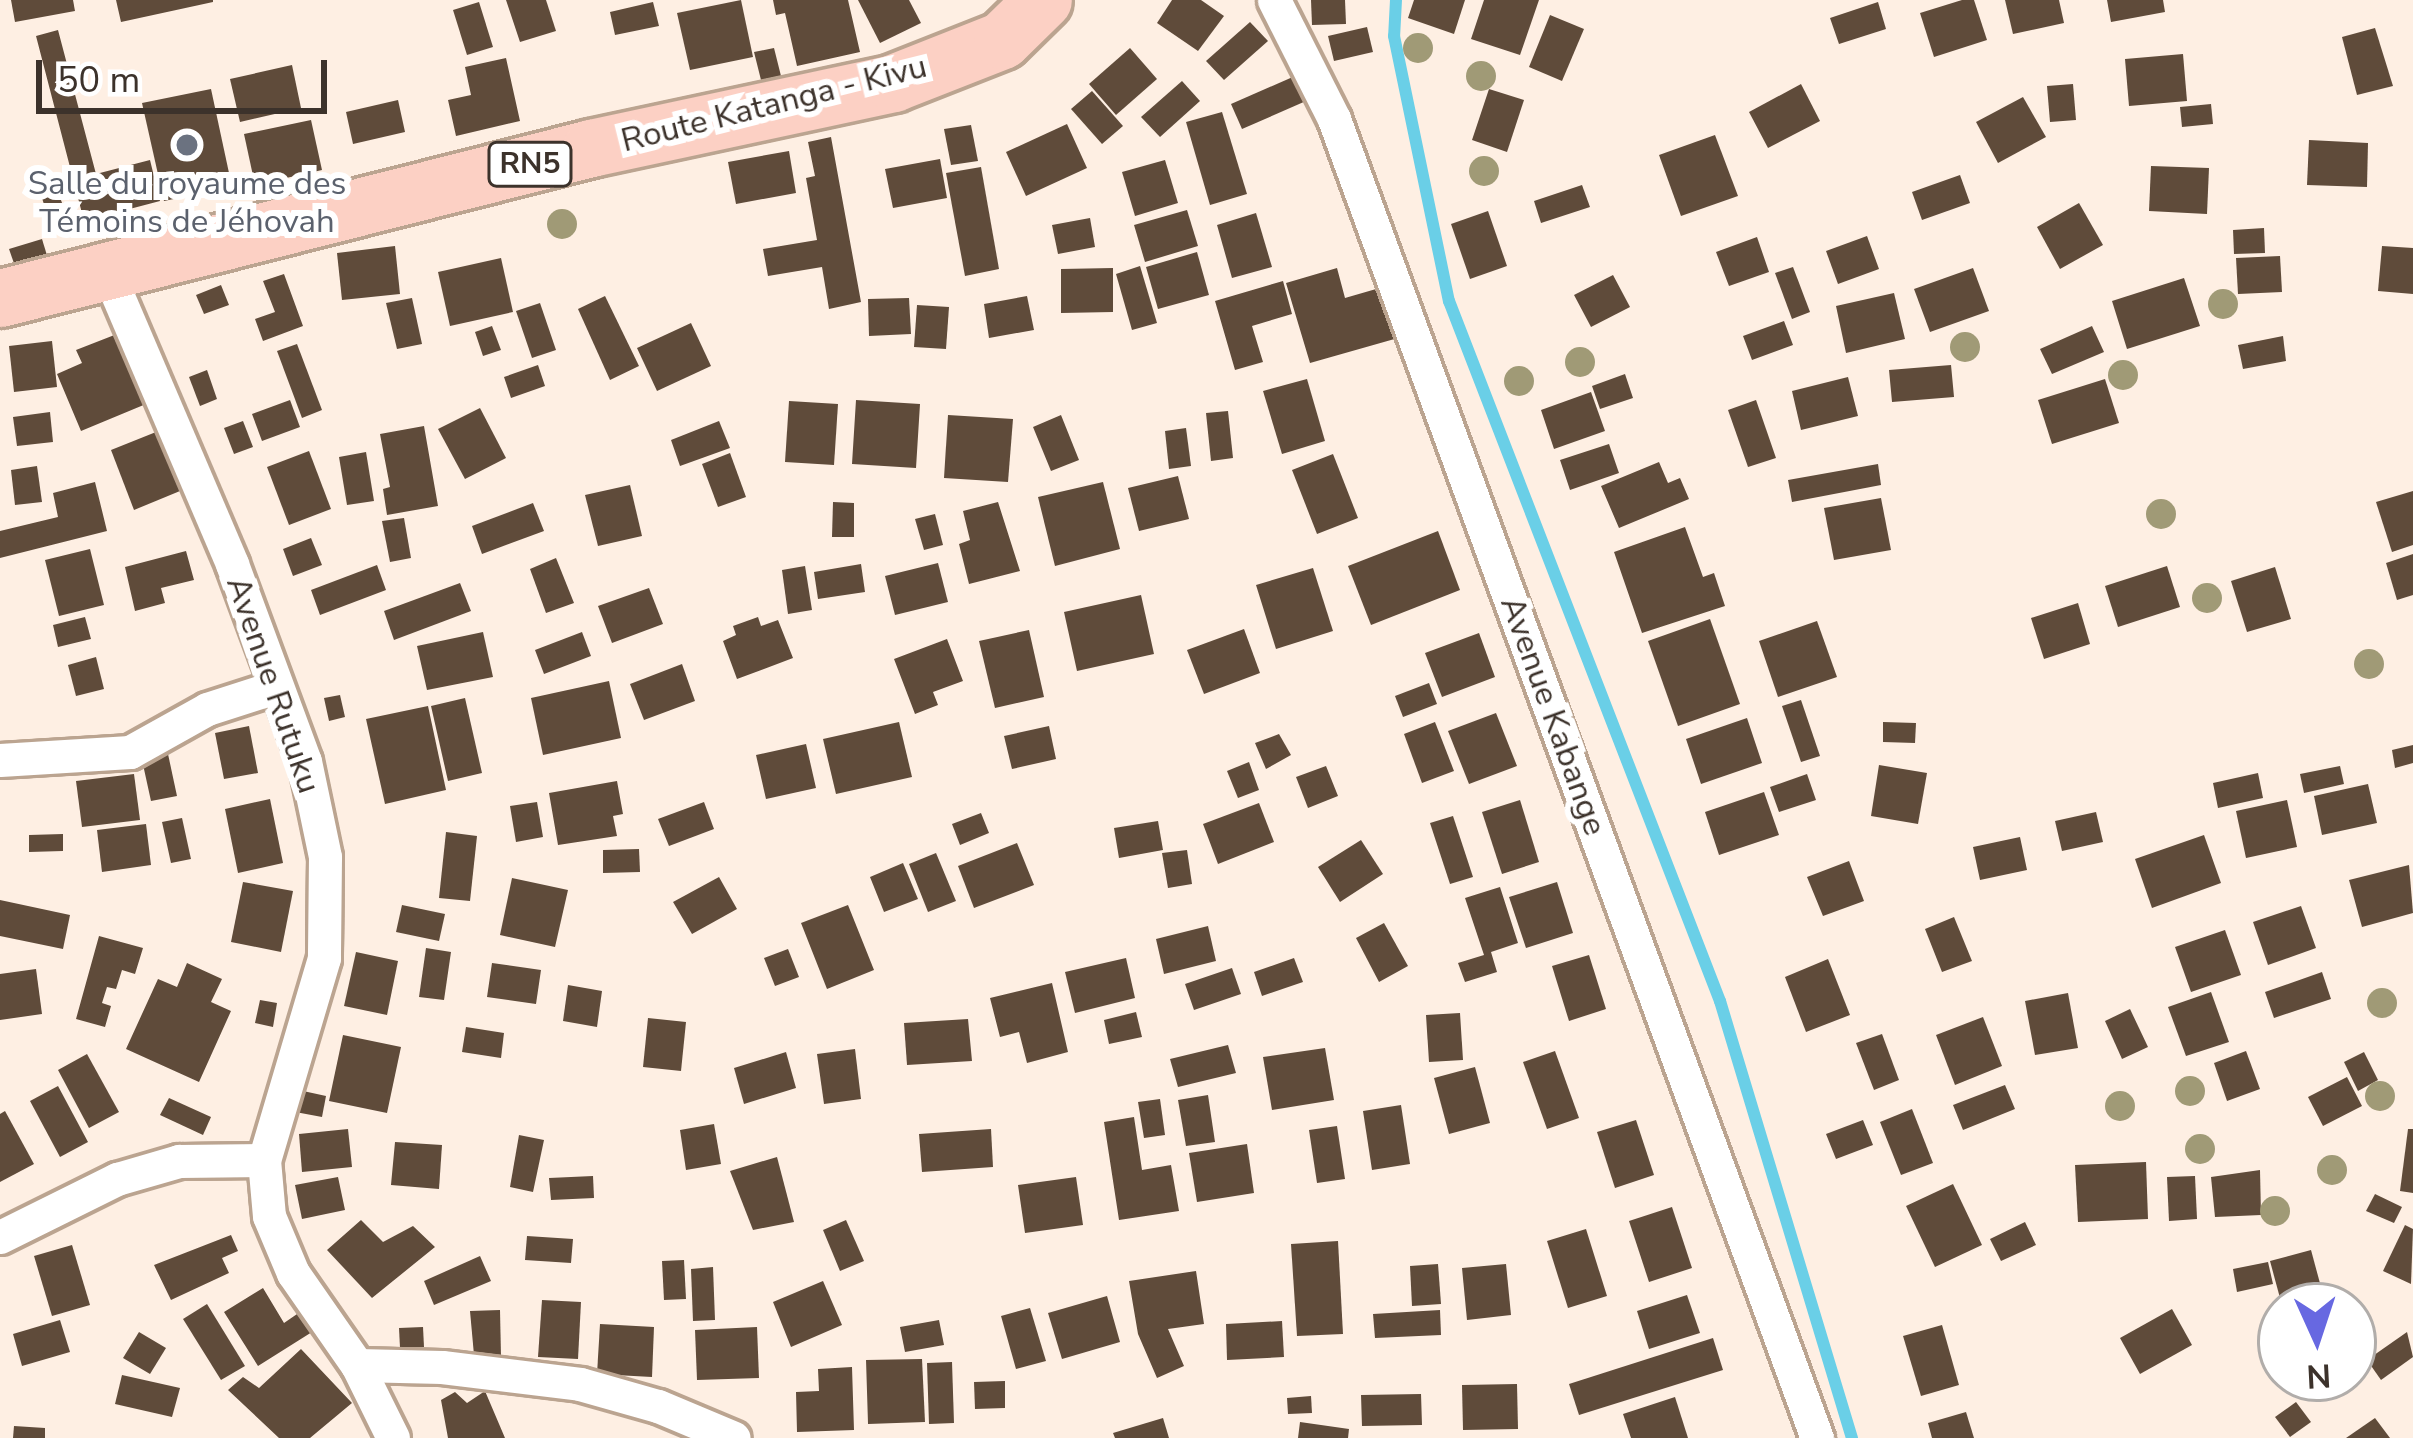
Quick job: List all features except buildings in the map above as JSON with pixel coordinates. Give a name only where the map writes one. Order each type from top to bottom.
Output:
[{"type":"highway","name":"Route Katanga - Kivu","points":[[0,298],[591,148],[893,83],[1002,40],[1042,0]]},
{"type":"street","name":"Avenue Kabange","points":[[1274,0],[1334,118],[1817,1438]]},
{"type":"street","name":"Avenue Rutuku","points":[[108,273],[232,563],[305,761],[325,857],[324,958],[264,1160],[269,1216],[293,1273],[357,1365],[393,1438]]},
{"type":"street","points":[[0,760],[130,752],[207,709],[275,687]]},
{"type":"street","points":[[0,1237],[117,1179],[179,1161],[264,1160]]},
{"type":"street","points":[[357,1365],[442,1367],[580,1384],[658,1406],[734,1438]]},
{"type":"waterway","points":[[1396,0],[1394,36],[1449,301],[1720,1001],[1852,1438]]},
{"type":"place","name":"Salle du royaume des Témoins de Jéhovah","points":[[187,145]]}]
